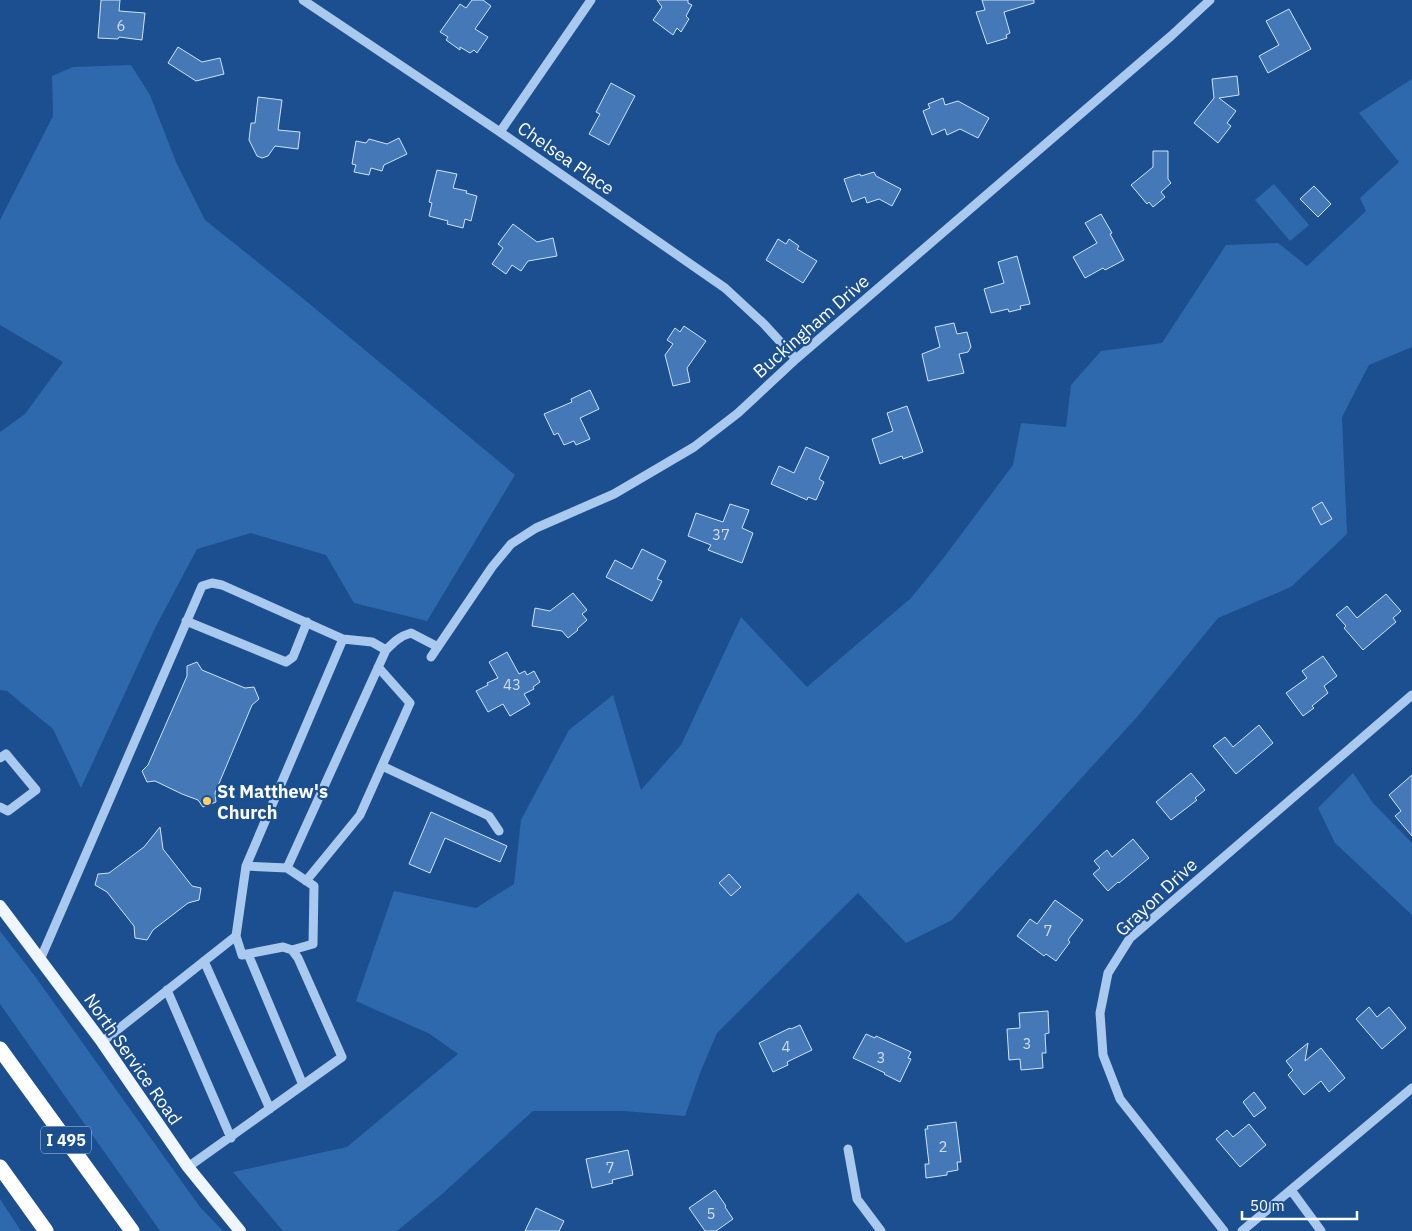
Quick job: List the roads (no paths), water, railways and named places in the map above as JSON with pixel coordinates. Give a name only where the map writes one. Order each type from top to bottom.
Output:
[{"type":"highway","name":"I 495","points":[[0,1049],[132,1231]]},
{"type":"highway","points":[[0,1167],[46,1231]]},
{"type":"main road","name":"North Service Road","points":[[0,906],[102,1042],[188,1167],[240,1231]]},
{"type":"street","name":"Chelsea Place","points":[[303,0],[500,132],[725,288],[764,324],[796,359]]},
{"type":"street","points":[[500,132],[591,0]]},
{"type":"street","name":"Buckingham Drive","points":[[430,657],[492,567],[511,544],[536,528],[614,494],[694,447],[738,413],[796,359],[1171,36],[1210,0]]},
{"type":"street","points":[[40,960],[202,586],[212,583],[222,585],[343,639],[372,642],[386,650]]},
{"type":"street","points":[[186,621],[286,662],[293,658],[307,622]]},
{"type":"street","points":[[286,868],[386,650],[395,641],[411,633],[438,647]]},
{"type":"street","points":[[188,1167],[342,1057],[298,958],[292,950],[283,946],[242,955],[236,936],[246,866],[343,639]]},
{"type":"street","points":[[306,881],[360,815],[410,703],[378,667]]},
{"type":"street","name":"Grayon Drive","points":[[1224,1231],[1120,1099],[1103,1055],[1100,1013],[1108,973],[1130,938],[1412,695]]},
{"type":"street","points":[[0,758],[6,754],[36,790],[8,811],[0,807]]},
{"type":"street","points":[[382,766],[489,816],[499,831]]},
{"type":"street","points":[[246,866],[286,868],[314,886],[313,944],[292,950]]},
{"type":"street","points":[[102,1042],[236,936]]},
{"type":"street","points":[[248,954],[303,1085]]},
{"type":"street","points":[[204,961],[270,1109]]},
{"type":"street","points":[[167,990],[231,1138]]},
{"type":"street","points":[[1242,1231],[1412,1088]]},
{"type":"street","points":[[848,1149],[857,1199],[881,1231]]},
{"type":"street","points":[[1291,1190],[1321,1231]]},
{"type":"place","name":"St Matthew's Church","points":[[207,801]]}]
